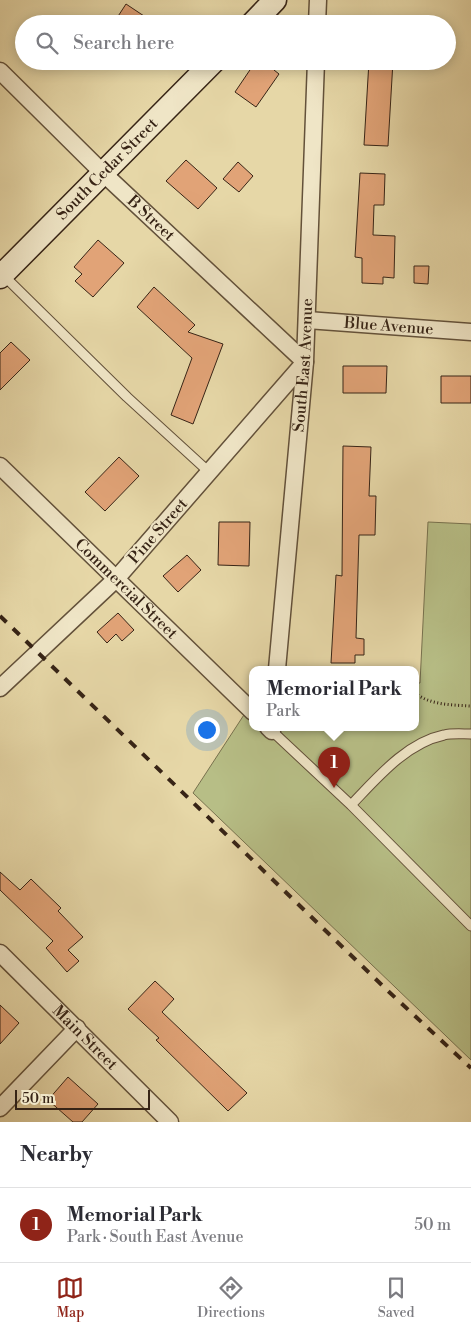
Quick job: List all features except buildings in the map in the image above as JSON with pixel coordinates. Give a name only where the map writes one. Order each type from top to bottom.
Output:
[{"type":"main road","points":[[261,15],[275,0]]},
{"type":"main road","name":"South Cedar Street","points":[[1,276],[205,70]]},
{"type":"street","points":[[318,0],[318,15]]},
{"type":"street","name":"South East Avenue","points":[[277,666],[305,362],[316,70]]},
{"type":"street","name":"B Street","points":[[0,71],[103,173],[305,362]]},
{"type":"street","name":"Blue Avenue","points":[[307,320],[471,332]]},
{"type":"street","name":"Pine Street","points":[[0,688],[116,579],[305,362]]},
{"type":"street","name":"Commercial Street","points":[[0,466],[249,708]]},
{"type":"street","name":"Main Street","points":[[0,953],[170,1122]]},
{"type":"street","points":[[0,1108],[77,1028]]},
{"type":"lane","points":[[1,276],[127,397],[209,472]]},
{"type":"lane","points":[[273,731],[351,805],[471,926]]},
{"type":"lane","points":[[351,805],[384,771],[419,744],[444,734],[471,734]]},
{"type":"path","points":[[419,695],[425,699],[446,704],[471,706]]},
{"type":"green space","points":[[428,522],[471,524],[471,1060],[193,793],[249,707],[249,731],[419,731]]},
{"type":"railway","points":[[0,616],[388,991],[471,1068]]},
{"type":"place","name":"Memorial Park","points":[[334,788]]}]
